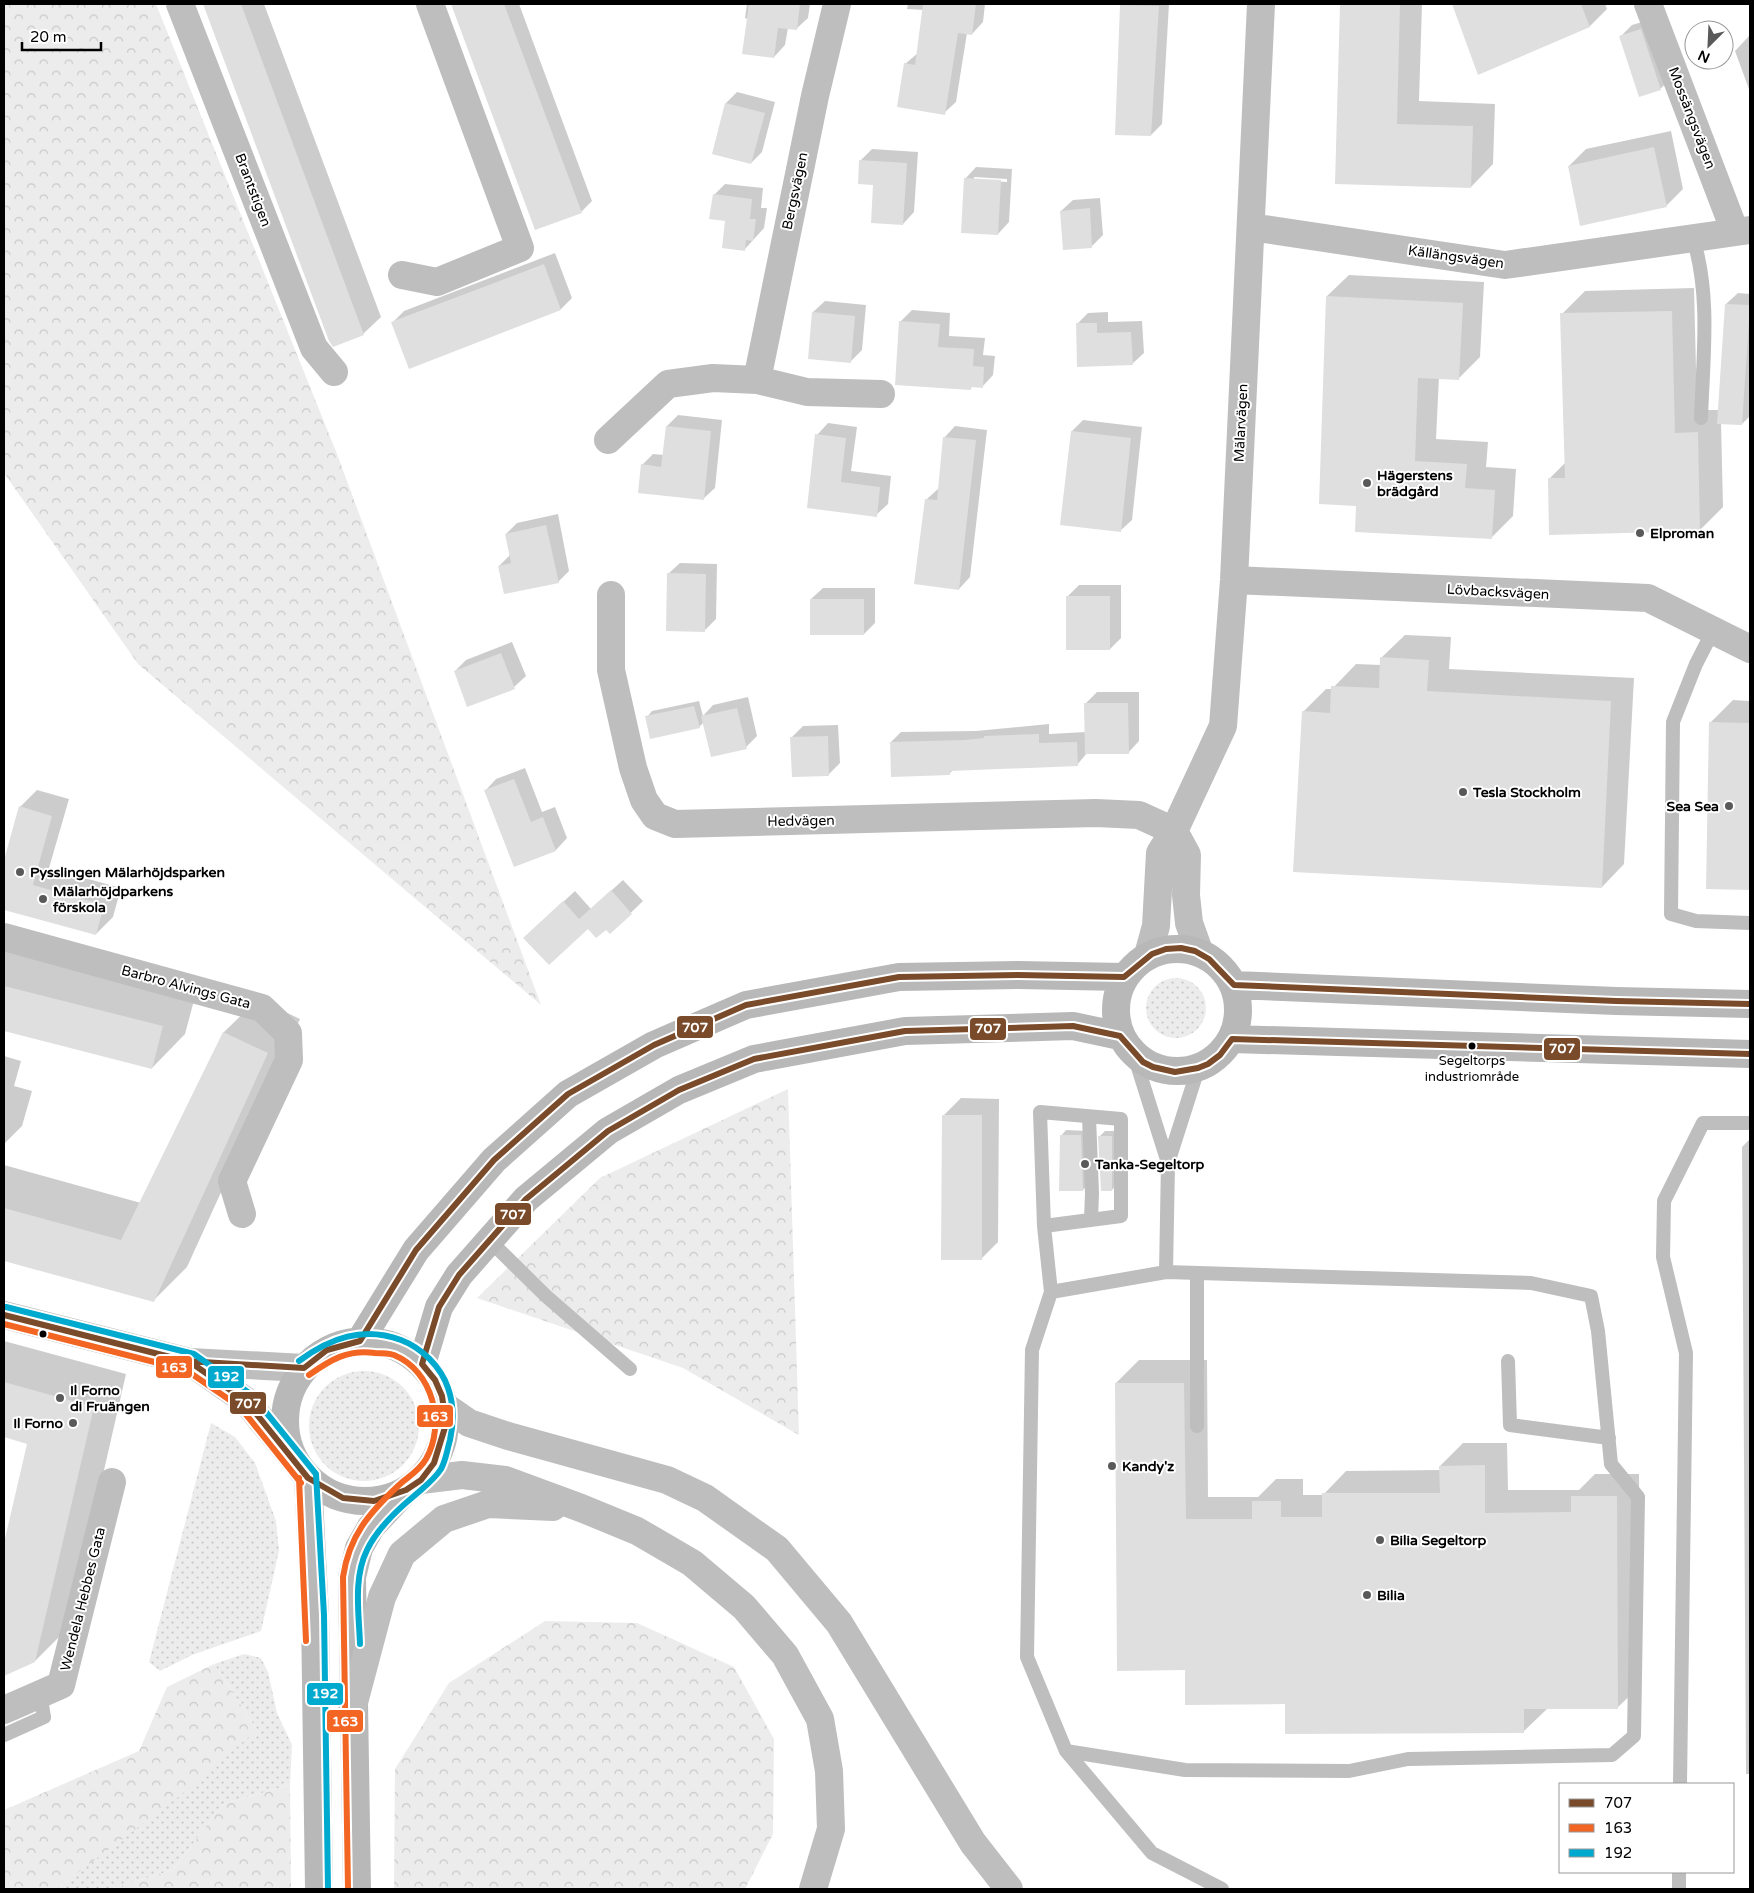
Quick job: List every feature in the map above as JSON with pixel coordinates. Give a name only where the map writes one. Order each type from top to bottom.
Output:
[{"type":"main road","name":"Brantstigen","points":[[180,4],[314,348],[334,372]]},
{"type":"main road","points":[[402,275],[438,282],[520,248],[430,4]]},
{"type":"main road","name":"Bergsvägen","points":[[758,380],[815,96],[837,4]]},
{"type":"main road","name":"Mälarvägen","points":[[1148,955],[1156,926],[1160,854],[1174,831],[1223,726],[1234,580],[1260,4]]},
{"type":"main road","name":"Mossängsvägen","points":[[1648,4],[1743,231]]},
{"type":"main road","name":"Källängsvägen","points":[[1251,227],[1505,265],[1743,231]]},
{"type":"main road","points":[[608,440],[668,384],[712,378],[758,380],[807,392],[881,394]]},
{"type":"main road","name":"Lövbacksvägen","points":[[1234,580],[1648,598],[1750,649]]},
{"type":"main road","name":"Hedvägen","points":[[611,596],[611,670],[632,768],[644,800],[655,816],[675,824],[1096,813],[1139,815],[1174,831]]},
{"type":"main road","points":[[1174,831],[1187,855],[1186,896],[1189,923],[1199,951]]},
{"type":"main road","name":"Barbro Alvings Gata","points":[[4,937],[262,1008],[288,1033],[289,1060],[232,1181],[242,1214]]},
{"type":"main road","points":[[422,1364],[439,1307],[458,1274],[526,1199],[608,1131],[679,1090],[754,1059],[905,1031],[1073,1026],[1127,1045],[1153,1067],[1166,1072],[1198,1069],[1218,1057],[1232,1039],[1239,1015],[1234,985],[1222,968],[1199,951],[1181,948],[1148,955],[1124,977],[1115,1010],[1127,1045]]},
{"type":"main road","points":[[360,1341],[416,1250],[494,1160],[568,1094],[654,1045],[746,1005],[899,977],[1018,975],[1124,977]]},
{"type":"main road","points":[[1234,985],[1616,1001],[1750,1004]]},
{"type":"main road","points":[[1232,1039],[1750,1054]]},
{"type":"main road","points":[[4,1315],[190,1362],[304,1368]]},
{"type":"main road","points":[[319,1889],[315,1615],[302,1470],[285,1430],[289,1395],[304,1368],[327,1350],[360,1341],[398,1347],[422,1364],[435,1380],[443,1405],[446,1424],[434,1463],[371,1527],[359,1548],[351,1584],[357,1889]]},
{"type":"main road","points":[[190,1362],[246,1401],[302,1470],[343,1498],[374,1501],[413,1485],[462,1475],[505,1480],[637,1531],[692,1563],[744,1607],[785,1655],[820,1719],[829,1771],[831,1829],[813,1889]]},
{"type":"main road","points":[[443,1405],[469,1423],[508,1436],[668,1480],[705,1498],[776,1549],[839,1623],[973,1843],[1009,1889]]},
{"type":"main road","name":"Wendela Hebbes Gata","points":[[4,1710],[61,1685],[112,1482]]},
{"type":"main road","points":[[352,1710],[382,1597],[402,1554],[444,1519],[488,1504],[581,1508]]},
{"type":"lane","points":[[1692,238],[1699,257],[1705,305],[1701,418]]},
{"type":"lane","points":[[1713,631],[1696,664],[1674,722],[1671,914],[1696,921],[1750,923]]},
{"type":"lane","points":[[1127,1045],[1168,1163]]},
{"type":"lane","points":[[1166,1272],[1168,1163],[1198,1069]]},
{"type":"lane","points":[[1044,1226],[1121,1216],[1121,1119],[1040,1112],[1044,1226],[1051,1292],[1032,1350],[1027,1658],[1066,1751],[1152,1853],[1222,1889]]},
{"type":"lane","points":[[1089,1117],[1092,1193],[1091,1220]]},
{"type":"lane","points":[[1680,1783],[1686,1353],[1663,1257],[1664,1201],[1703,1123],[1750,1124]]},
{"type":"lane","points":[[489,1240],[546,1296],[630,1369]]},
{"type":"lane","points":[[1051,1292],[1166,1272],[1531,1283],[1591,1296],[1598,1331],[1611,1464],[1638,1497],[1634,1736],[1612,1755],[1408,1759],[1350,1771],[1195,1770],[1066,1751]]},
{"type":"lane","points":[[1197,1273],[1197,1426]]},
{"type":"lane","points":[[1508,1361],[1510,1425],[1609,1438]]},
{"type":"lane","points":[[4,1735],[44,1717],[40,1694]]},
{"type":"lane","points":[[1679,1873],[1679,1889]]},
{"type":"green space","points":[[4,4],[156,4],[337,454],[541,1005],[138,664],[4,473]]},
{"type":"green space","points":[[1176,978],[1192,983],[1197,987],[1201,992],[1206,1008],[1201,1024],[1197,1029],[1192,1033],[1176,1038],[1160,1033],[1155,1029],[1151,1024],[1146,1008],[1151,992],[1155,987],[1160,983]]},
{"type":"green space","points":[[788,1089],[799,1435],[683,1368],[477,1298],[600,1178]]},
{"type":"green space","points":[[364,1371],[385,1375],[403,1387],[415,1405],[419,1426],[415,1447],[403,1465],[385,1477],[364,1481],[343,1477],[325,1465],[313,1447],[309,1426],[313,1405],[325,1387],[343,1375]]},
{"type":"green space","points":[[211,1423],[235,1437],[255,1463],[276,1521],[279,1551],[261,1631],[192,1655],[160,1671],[149,1662]]},
{"type":"green space","points":[[545,1621],[637,1623],[734,1667],[774,1739],[773,1834],[745,1889],[394,1889],[395,1769],[449,1683]]},
{"type":"green space","points":[[244,1654],[261,1658],[268,1672],[277,1713],[292,1745],[290,1785],[223,1804],[173,1870],[110,1889],[56,1889],[257,1730],[214,1664]]},
{"type":"green space","points":[[214,1664],[257,1730],[177,1798],[56,1889],[4,1889],[4,1810],[139,1751],[167,1687]]},
{"type":"green space","points":[[290,1785],[291,1889],[110,1889],[173,1870],[223,1804]]},
{"type":"building","points":[[203,4],[241,4],[364,335],[333,347],[329,341]]},
{"type":"building","points":[[451,4],[504,4],[582,213],[535,230]]},
{"type":"building","points":[[749,4],[800,4],[797,30],[778,28],[774,58],[742,54]]},
{"type":"building","points":[[923,4],[976,4],[972,35],[958,33],[945,115],[897,107],[904,63],[915,65]]},
{"type":"building","points":[[1340,4],[1400,4],[1397,124],[1473,126],[1471,188],[1335,184]]},
{"type":"building","points":[[1452,4],[1581,4],[1590,27],[1478,75]]},
{"type":"building","points":[[1120,5],[1159,6],[1151,136],[1115,135]]},
{"type":"building","points":[[1641,29],[1661,90],[1639,97],[1619,36]]},
{"type":"building","points":[[725,103],[765,113],[751,164],[712,154]]},
{"type":"building","points":[[1654,147],[1667,207],[1580,226],[1568,166]]},
{"type":"building","points":[[859,160],[907,163],[903,225],[871,223],[873,185],[858,184]]},
{"type":"building","points":[[964,178],[1001,180],[998,235],[961,233]]},
{"type":"building","points":[[713,194],[752,199],[750,219],[756,219],[753,241],[746,240],[745,251],[722,248],[725,221],[709,219]]},
{"type":"building","points":[[1090,208],[1092,248],[1063,250],[1060,211]]},
{"type":"building","points":[[544,264],[561,310],[409,369],[391,322]]},
{"type":"building","points":[[1326,296],[1463,303],[1459,380],[1418,378],[1415,461],[1467,464],[1465,488],[1495,490],[1492,539],[1355,532],[1356,506],[1319,504]]},
{"type":"building","points":[[1725,304],[1750,305],[1742,425],[1717,424]]},
{"type":"building","points":[[1672,311],[1675,433],[1698,432],[1700,531],[1549,535],[1548,478],[1565,478],[1560,313]]},
{"type":"building","points":[[812,312],[855,316],[851,363],[808,359]]},
{"type":"building","points":[[899,321],[940,324],[938,347],[974,349],[973,366],[984,367],[983,388],[971,387],[971,390],[895,385]]},
{"type":"building","points":[[1076,323],[1097,323],[1097,333],[1131,332],[1133,365],[1077,367]]},
{"type":"building","points":[[666,426],[711,431],[704,500],[638,493],[641,464],[661,467]]},
{"type":"building","points":[[1071,431],[1131,438],[1121,532],[1060,525]]},
{"type":"building","points":[[815,434],[846,438],[841,482],[880,487],[877,517],[807,508]]},
{"type":"building","points":[[943,437],[976,440],[959,590],[914,584],[925,499],[937,500]]},
{"type":"building","points":[[546,525],[559,583],[504,594],[498,566],[511,563],[505,534]]},
{"type":"building","points":[[667,573],[706,574],[705,632],[666,631]]},
{"type":"building","points":[[1066,596],[1110,596],[1110,650],[1066,650]]},
{"type":"building","points":[[810,599],[864,599],[864,635],[810,635]]},
{"type":"building","points":[[501,653],[515,689],[467,707],[454,671]]},
{"type":"building","points":[[1380,657],[1429,660],[1427,691],[1611,701],[1602,888],[1293,872],[1302,711],[1330,713],[1331,686],[1379,688]]},
{"type":"building","points":[[1084,703],[1128,703],[1129,754],[1085,754]]},
{"type":"building","points":[[694,706],[700,728],[650,739],[645,716]]},
{"type":"building","points":[[737,708],[747,749],[711,757],[701,716]]},
{"type":"building","name":"Sea Sea","points":[[1709,722],[1750,723],[1750,890],[1706,889]]},
{"type":"building","points":[[1039,734],[1039,743],[1077,742],[1078,766],[950,771],[950,775],[891,777],[890,742],[965,740],[984,738],[984,736]]},
{"type":"building","points":[[828,736],[829,776],[792,777],[790,737]]},
{"type":"building","points":[[514,779],[531,822],[543,817],[556,851],[514,867],[484,790]]},
{"type":"building","name":"Pysslingen Mälarhöjdsparken","points":[[19,806],[52,816],[33,885],[104,905],[96,935],[4,910],[4,860]]},
{"type":"building","points":[[611,890],[632,914],[610,934],[606,930],[596,938],[588,929],[549,965],[523,938],[563,901],[579,919]]},
{"type":"building","points":[[4,986],[163,1026],[152,1069],[4,1031]]},
{"type":"building","points":[[223,1032],[268,1053],[154,1302],[4,1261],[4,1208],[121,1240]]},
{"type":"building","points":[[942,1115],[982,1115],[982,1260],[941,1260]]},
{"type":"building","points":[[1060,1135],[1081,1135],[1083,1191],[1059,1191]]},
{"type":"building","points":[[1098,1136],[1112,1136],[1112,1191],[1101,1191]]},
{"type":"building","points":[[4,1382],[94,1407],[35,1662],[4,1676],[4,1543],[27,1444],[4,1437]]},
{"type":"building","name":"Bilia","points":[[1115,1383],[1184,1383],[1186,1519],[1252,1519],[1252,1501],[1281,1501],[1281,1517],[1322,1517],[1322,1493],[1440,1493],[1439,1466],[1485,1465],[1485,1513],[1571,1512],[1571,1496],[1617,1496],[1618,1709],[1524,1709],[1524,1733],[1285,1734],[1285,1704],[1185,1705],[1185,1670],[1117,1671]]},
{"type":"transit line","name":"707","points":[[186,1361],[304,1368],[327,1350],[360,1341],[416,1250],[494,1160],[568,1094],[654,1045],[746,1005],[899,977],[1018,975],[1124,977],[1152,954],[1166,949],[1181,948],[1195,951],[1209,959],[1234,985],[1616,1001],[1750,1004]]},
{"type":"transit line","name":"707","points":[[4,1315],[190,1362],[246,1401],[308,1478],[343,1498],[374,1501],[406,1490],[421,1480],[434,1463],[446,1424],[442,1396],[435,1380],[422,1364],[439,1307],[459,1275],[526,1199],[608,1131],[679,1090],[754,1059],[905,1031],[1073,1026],[1120,1036],[1143,1062],[1153,1067],[1175,1072],[1198,1068],[1208,1064],[1220,1055],[1232,1039],[1750,1054]]},
{"type":"transit line","name":"192","points":[[6,1307],[194,1354],[252,1395],[316,1474],[324,1615],[328,1889]]},
{"type":"transit line","name":"163","points":[[4,1324],[186,1370],[240,1407],[301,1483]]},
{"type":"transit line","name":"192","points":[[299,1361],[323,1346],[347,1337],[360,1334],[387,1336],[409,1343],[430,1359],[445,1380],[451,1401],[453,1420],[445,1459],[441,1469],[432,1480],[388,1520],[367,1550],[358,1584],[360,1644]]},
{"type":"transit line","name":"163","points":[[309,1375],[332,1360],[348,1354],[365,1352],[394,1355],[418,1373],[427,1386],[435,1415],[432,1445],[426,1459],[417,1470],[378,1505],[362,1526],[350,1549],[343,1577],[348,1889]]},
{"type":"transit line","name":"163","points":[[299,1478],[306,1641]]},
{"type":"place","name":"Hägerstens brädgård","points":[[1367,483]]},
{"type":"place","name":"Elproman","points":[[1640,533]]},
{"type":"place","name":"Tesla Stockholm","points":[[1463,792]]},
{"type":"place","name":"Sea Sea","points":[[1729,806]]},
{"type":"place","name":"Pysslingen Mälarhöjdsparken","points":[[20,872]]},
{"type":"place","name":"Mälarhöjdparkens förskola","points":[[43,899]]},
{"type":"place","name":"Segeltorps industriområde","points":[[1472,1046]]},
{"type":"place","name":"Tanka-Segeltorp","points":[[1085,1164]]},
{"type":"place","name":"Il Forno di Fruängen","points":[[60,1398]]},
{"type":"place","name":"Il Forno","points":[[73,1423]]},
{"type":"place","name":"Kandy'z","points":[[1112,1466]]},
{"type":"place","name":"Bilia Segeltorp","points":[[1380,1540]]},
{"type":"place","name":"Bilia","points":[[1367,1595]]}]
